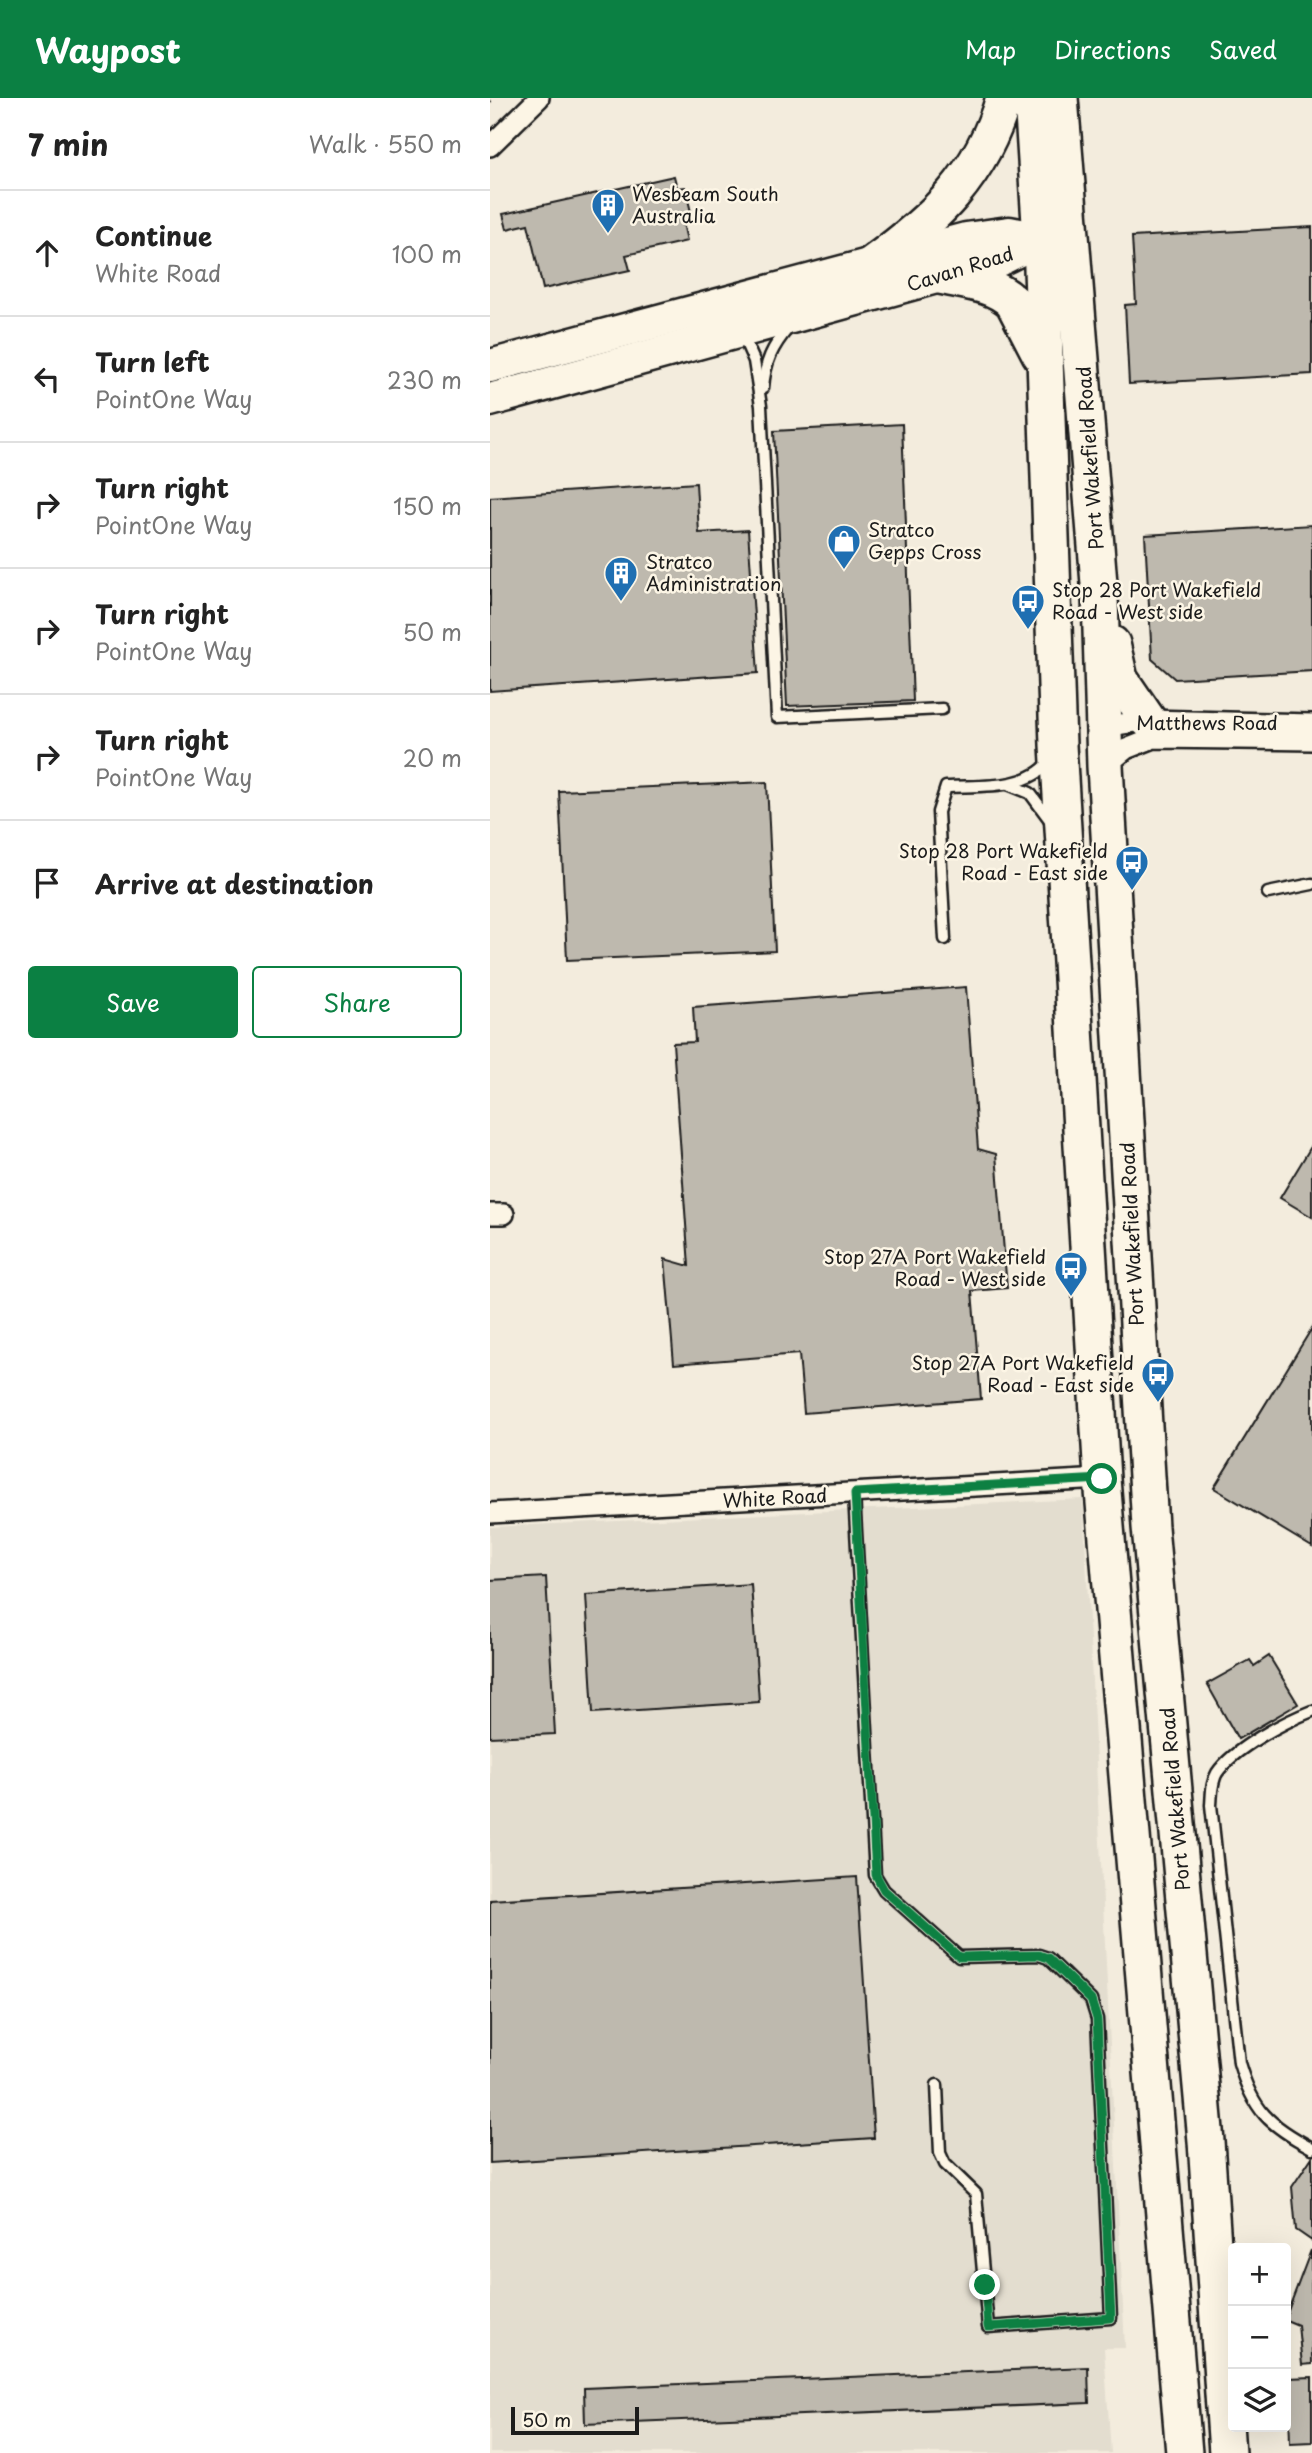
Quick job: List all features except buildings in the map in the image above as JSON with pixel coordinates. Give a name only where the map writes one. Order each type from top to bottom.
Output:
[{"type":"highway","points":[[871,265],[923,227],[945,206],[982,156],[1004,98]]},
{"type":"highway","points":[[1051,102],[1053,201],[1041,239],[1058,745],[1102,1479],[1160,2142],[1184,2453]]},
{"type":"highway","name":"Port Wakefield Road","points":[[1051,102],[1088,418],[1100,596],[1105,766],[1150,1527],[1206,2141],[1227,2453]]},
{"type":"highway","points":[[1041,239],[1059,294],[1088,418]]},
{"type":"highway","points":[[940,276],[991,287],[1006,296],[1013,302],[1043,360]]},
{"type":"highway","points":[[1100,596],[1117,671],[1148,720]]},
{"type":"highway","points":[[1066,857],[1081,845],[1081,743],[1091,731],[1103,727]]},
{"type":"highway","points":[[1102,1479],[1121,1468],[1129,1457],[1142,1402]]},
{"type":"highway","points":[[1102,1479],[1124,1497],[1150,1527]]},
{"type":"highway","points":[[1160,2142],[1206,2141]]},
{"type":"main road","name":"Cavan Road","points":[[490,366],[999,233],[1041,239]]},
{"type":"main road","name":"Cavan Road","points":[[490,400],[940,276],[1013,254],[1041,239]]},
{"type":"street","points":[[490,146],[539,98]]},
{"type":"street","name":"Matthews Road","points":[[1103,727],[1148,720],[1312,724]]},
{"type":"street","name":"Matthews Road","points":[[1105,766],[1126,749],[1154,738],[1312,740]]},
{"type":"street","name":"White Road","points":[[490,1513],[1102,1479]]},
{"type":"lane","points":[[761,406],[764,367],[772,347],[800,314]]},
{"type":"lane","points":[[722,336],[746,343],[754,361],[761,406],[777,717],[942,709]]},
{"type":"lane","points":[[1008,784],[1038,773],[1049,762],[1058,745]]},
{"type":"lane","points":[[945,939],[938,812],[946,787],[1008,784],[1021,787],[1038,801],[1066,857]]},
{"type":"lane","points":[[1268,893],[1312,884]]},
{"type":"lane","points":[[855,1493],[876,1875],[884,1890],[959,1957],[1039,1955],[1053,1962],[1091,2000],[1097,2019],[1111,2318],[988,2327],[976,2194],[945,2164],[940,2153],[937,2085]]},
{"type":"lane","points":[[1312,1711],[1270,1732],[1226,1763],[1216,1775],[1211,1805],[1239,2063],[1244,2081],[1262,2115],[1277,2129],[1312,2148]]},
{"type":"path","points":[[490,102],[494,98]]},
{"type":"shaded area","points":[[1083,1499],[1125,2348],[1104,2348],[1111,2453],[490,2453],[490,1527]]},
{"type":"place","name":"Wesbeam South Australia","points":[[608,235]]},
{"type":"place","name":"Stratco Gepps Cross","points":[[844,571]]},
{"type":"place","name":"Stratco Administration","points":[[621,603]]},
{"type":"place","name":"Stop 28 Port Wakefield Road - West side","points":[[1028,631]]},
{"type":"place","name":"Stop 28 Port Wakefield Road - East side","points":[[1132,892]]},
{"type":"place","name":"Stop 27A Port Wakefield Road - West side","points":[[1071,1298]]},
{"type":"place","name":"Stop 27A Port Wakefield Road - East side","points":[[1158,1404]]},
{"type":"route","points":[[985,2285],[988,2327],[1111,2318],[1113,2312],[1097,2019],[1091,2000],[1048,1958],[1039,1955],[977,1959],[959,1957],[884,1890],[876,1875],[855,1493],[1102,1479]]}]
